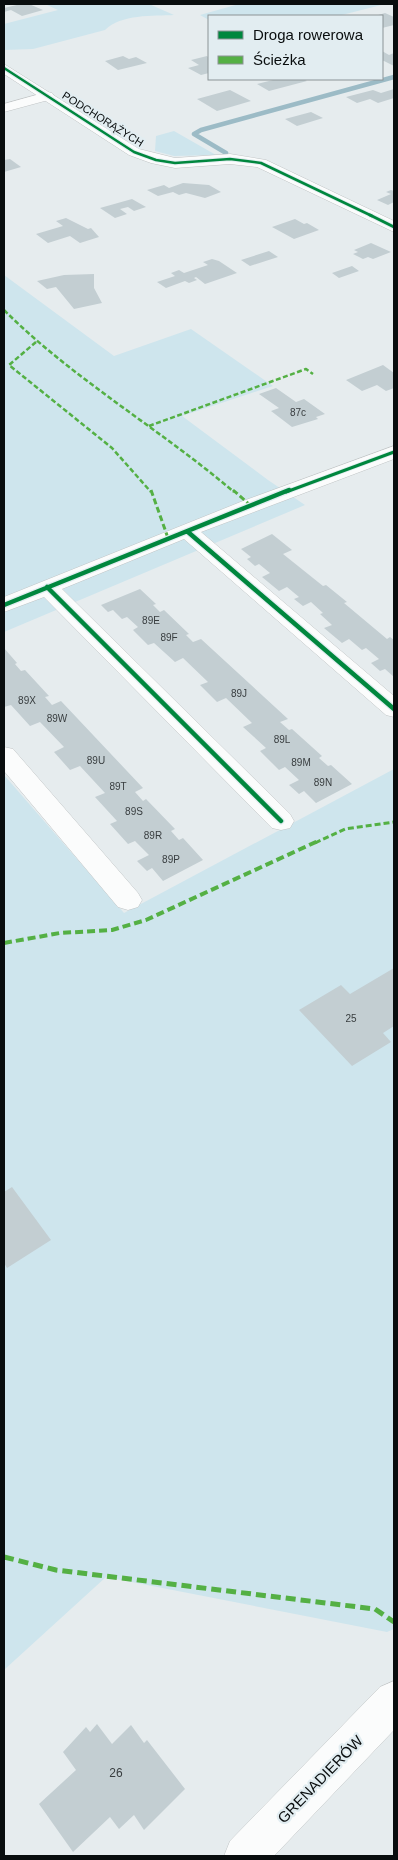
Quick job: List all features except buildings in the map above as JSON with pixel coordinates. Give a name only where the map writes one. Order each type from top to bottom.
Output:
[{"type":"street","name":"PODCHORĄŻYCH","points":[[4,68],[134,152],[148,158],[174,163],[230,159],[252,161],[394,227]]},
{"type":"street","points":[[4,108],[47,96]]},
{"type":"street","points":[[4,605],[188,532],[250,505],[394,452]]},
{"type":"street","points":[[188,532],[394,709]]},
{"type":"street","points":[[47,587],[281,821]]},
{"type":"street","points":[[4,755],[128,900]]},
{"type":"street","name":"GRENADIERÓW","points":[[245,1856],[394,1701]]},
{"type":"shaded area","points":[[45,4],[149,4],[174,15],[128,18],[105,30],[33,49],[4,50],[4,24],[58,10]]},
{"type":"shaded area","points":[[239,4],[385,4],[342,15],[208,15],[208,19],[200,15]]},
{"type":"shaded area","points":[[174,131],[216,155],[174,156],[155,151],[156,136]]},
{"type":"shaded area","points":[[4,275],[114,356],[191,329],[273,386],[182,416],[305,505],[4,632]]},
{"type":"shaded area","points":[[394,769],[394,1629],[387,1632],[106,1577],[4,1670],[4,775],[124,913]]},
{"type":"waterway","points":[[226,153],[194,134],[201,130],[394,77]]},
{"type":"marked path","points":[[4,310],[36,342],[204,466],[250,505]]},
{"type":"marked path","points":[[36,342],[9,365],[112,448],[150,489],[168,538]]},
{"type":"marked path","points":[[149,426],[306,369],[313,374]]},
{"type":"marked path","points":[[4,943],[60,933],[112,930],[146,920],[345,829],[394,822]]},
{"type":"marked path","points":[[4,1557],[56,1570],[375,1609],[394,1622]]},
{"type":"cycle path","points":[[4,68],[134,152],[156,160],[175,163],[230,159],[261,163],[394,227]]},
{"type":"cycle path","points":[[4,605],[250,505],[394,452]]},
{"type":"cycle path","points":[[188,532],[394,709]]},
{"type":"cycle path","points":[[47,587],[281,821]]}]
